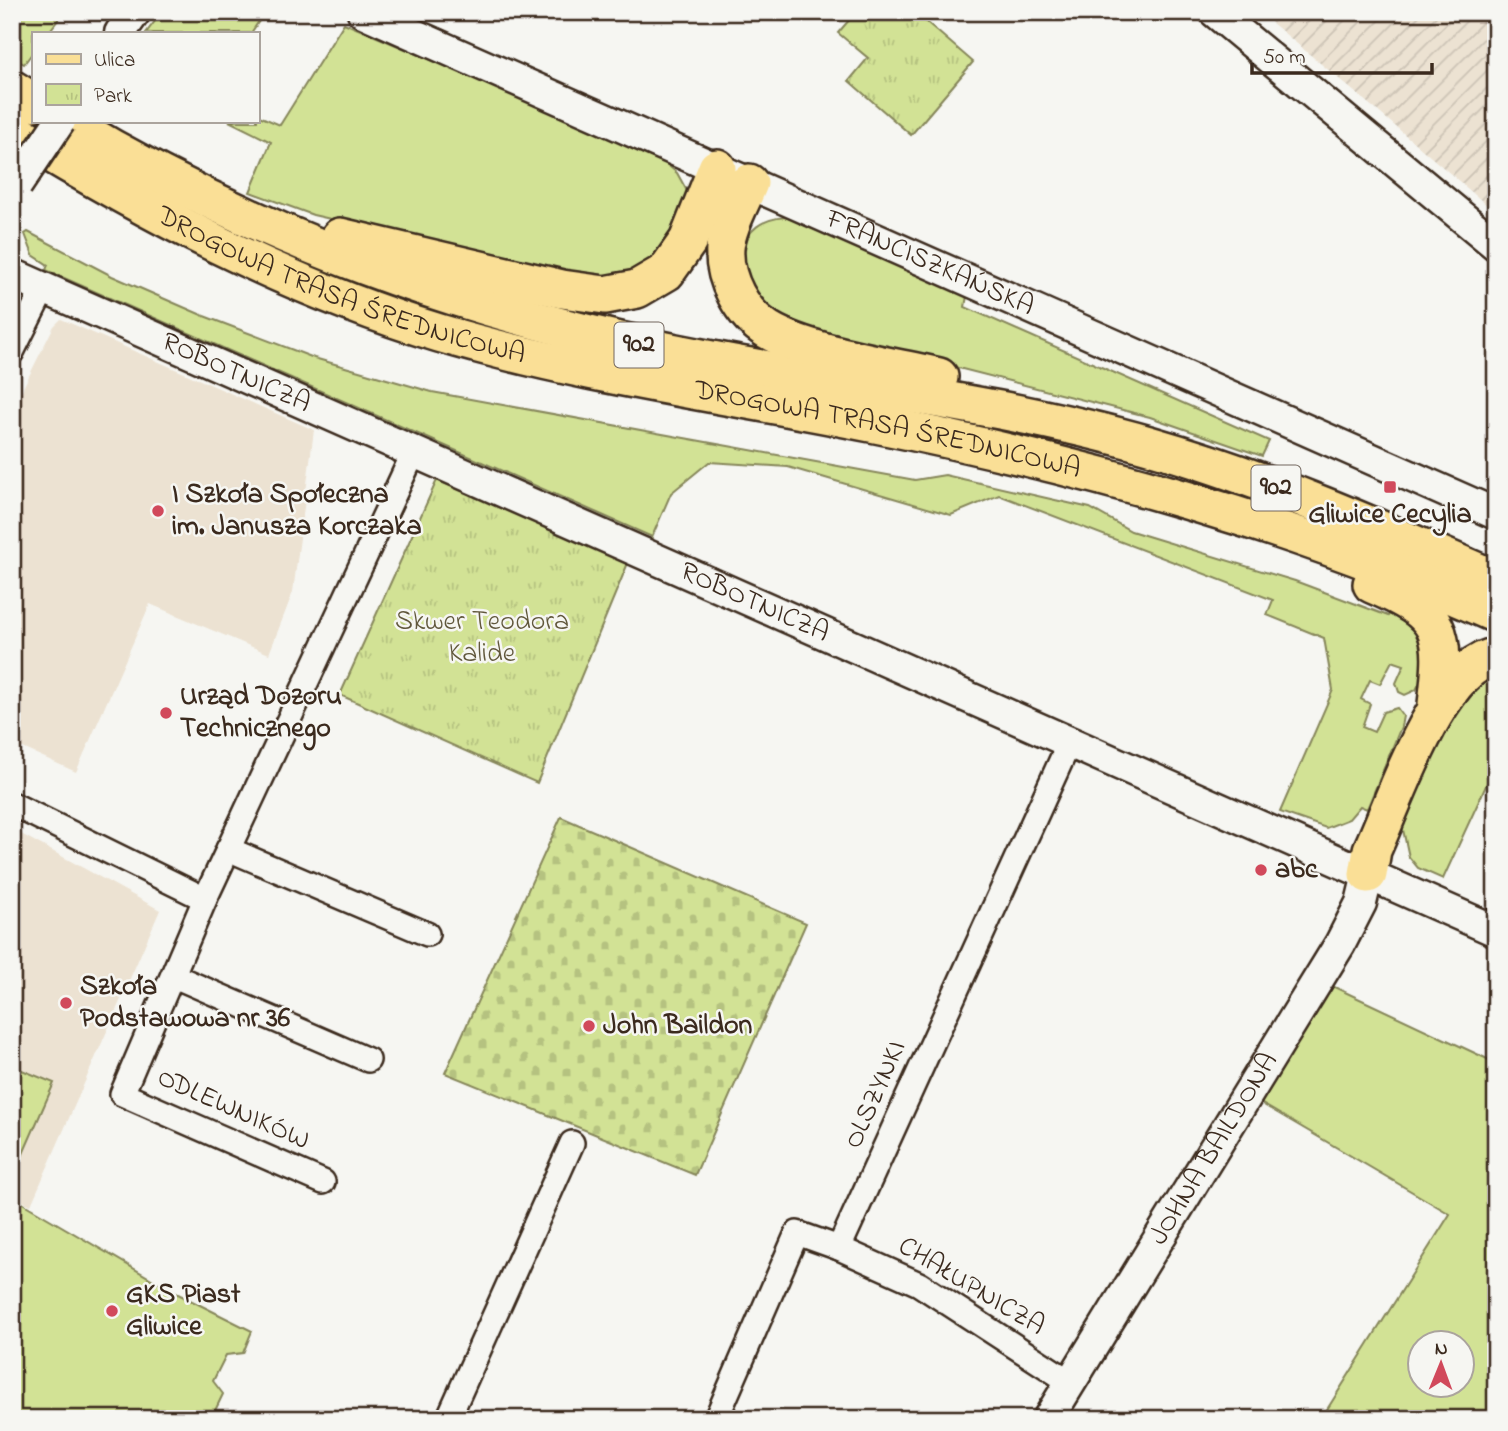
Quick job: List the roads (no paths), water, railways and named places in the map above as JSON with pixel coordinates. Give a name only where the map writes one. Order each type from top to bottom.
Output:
[{"type":"main road","points":[[12,89],[32,101]]},
{"type":"main road","name":"DROGOWA TRASA ŚREDNICOWA","points":[[64,122],[245,217],[421,286],[528,319],[623,342],[1047,421],[1148,444],[1272,486],[1496,580]]},
{"type":"main road","name":"DROGOWA TRASA ŚREDNICOWA","points":[[12,130],[136,203],[240,256],[328,294],[436,332],[600,374],[867,422],[1028,456],[1140,485],[1251,519],[1358,557],[1496,614]]},
{"type":"main road","points":[[245,217],[440,258],[562,289],[605,295],[637,289],[666,272],[688,241],[717,168]]},
{"type":"main road","points":[[749,183],[725,247],[727,273],[747,311],[768,330],[856,359],[948,379],[1047,421]]},
{"type":"main road","points":[[1251,519],[1297,552],[1380,588],[1428,614],[1440,641],[1442,664],[1437,704],[1372,850],[1368,874]]},
{"type":"main road","points":[[1437,704],[1464,674],[1496,657]]},
{"type":"street","points":[[121,32],[135,12]]},
{"type":"street","name":"FRANCISZKAŃSKA","points":[[363,12],[1496,514]]},
{"type":"street","points":[[1215,12],[1496,245]]},
{"type":"street","points":[[15,190],[61,122]]},
{"type":"street","name":"ROBOTNICZA","points":[[12,274],[1496,931]]},
{"type":"street","points":[[12,352],[44,288]]},
{"type":"street","name":"ODLEWNIKÓW","points":[[323,1182],[122,1094],[205,899],[414,452]]},
{"type":"street","name":"OLSZYNKI","points":[[839,1248],[1070,741]]},
{"type":"street","points":[[12,804],[205,899]]},
{"type":"street","points":[[228,849],[427,934]]},
{"type":"street","name":"JOHNA BAILDONA","points":[[1048,1419],[1340,944],[1361,903],[1368,874]]},
{"type":"street","points":[[174,975],[368,1060]]},
{"type":"street","points":[[448,1419],[572,1143]]},
{"type":"street","points":[[716,1419],[797,1233],[839,1248]]},
{"type":"street","name":"CHAŁUPNICZA","points":[[839,1248],[919,1284],[1070,1382]]},
{"type":"place","name":"Gliwice Cecylia","points":[[1390,487]]},
{"type":"place","name":"I Szkoła Społeczna im. Janusza Korczaka","points":[[158,511]]},
{"type":"place","name":"Urząd Dozoru Technicznego","points":[[166,713]]},
{"type":"place","name":"abc","points":[[1261,870]]},
{"type":"place","name":"Szkoła Podstawowa nr 36","points":[[66,1003]]},
{"type":"place","name":"John Baildon","points":[[589,1026]]},
{"type":"place","name":"GKS Piast Gliwice","points":[[112,1311]]},
{"type":"park label","name":"Skwer Teodora Kalide","points":[[482,638]]}]
